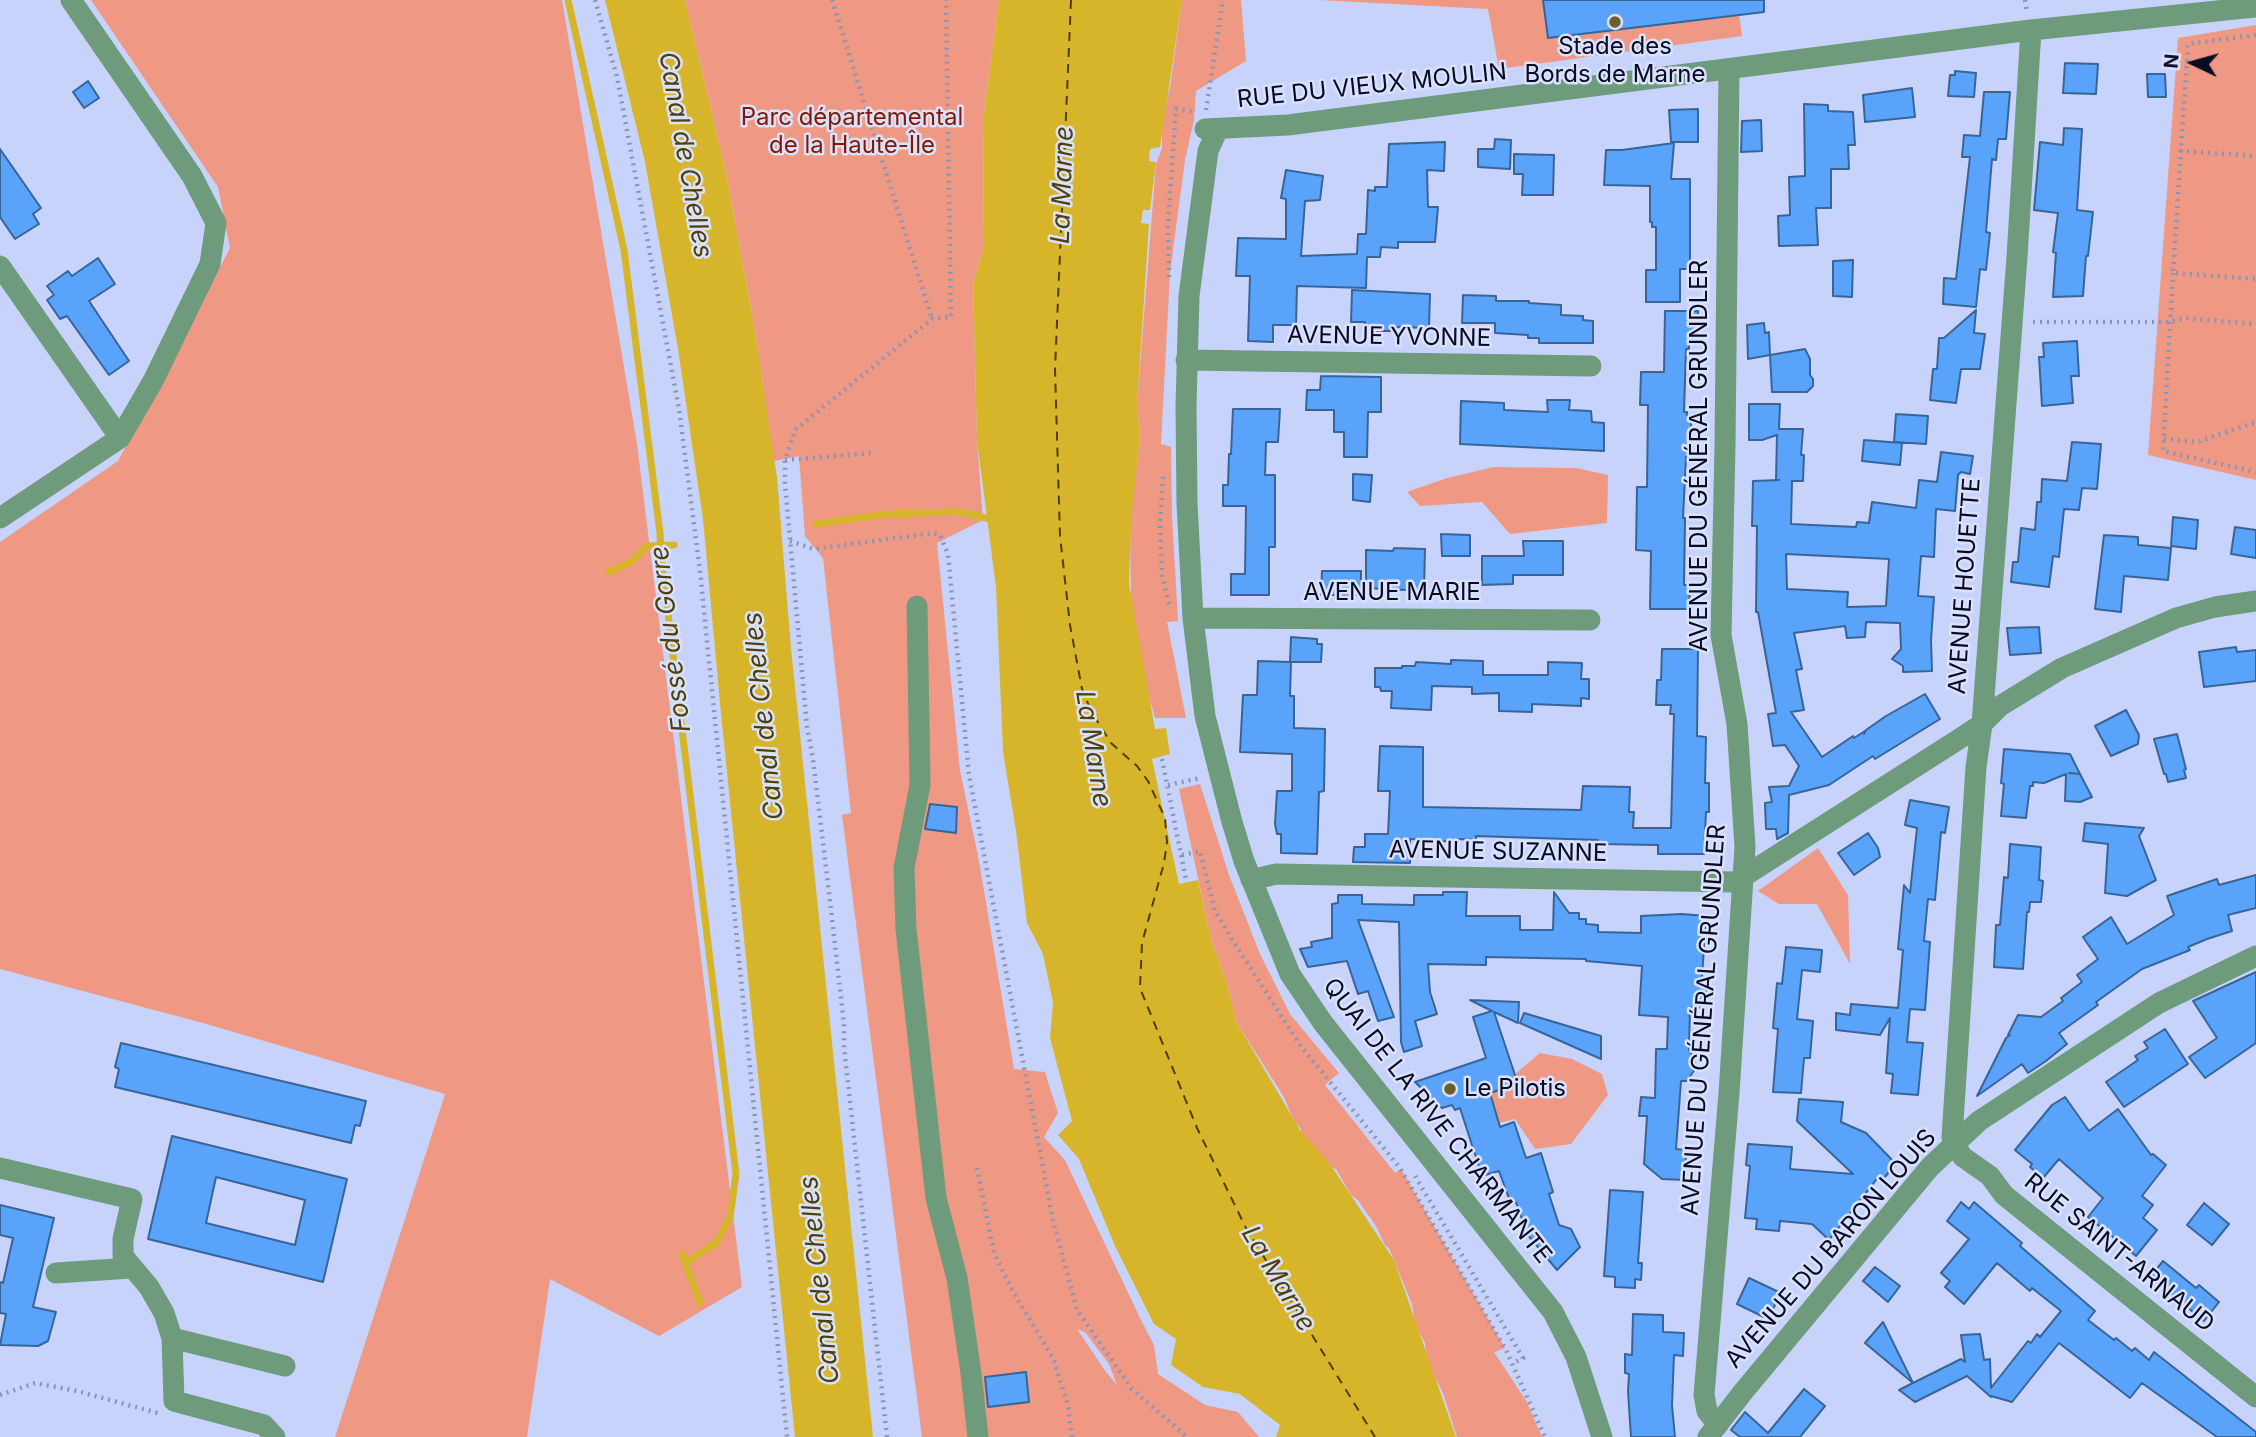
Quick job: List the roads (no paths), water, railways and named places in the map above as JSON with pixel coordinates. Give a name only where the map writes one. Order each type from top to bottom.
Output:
[{"type":"street","points":[[0,518],[120,438],[153,381],[210,264],[216,223],[192,176],[71,0]]},
{"type":"street","name":"RUE DU VIEUX MOULIN","points":[[1209,124],[1288,125],[2031,30],[2256,7]]},
{"type":"street","name":"AVENUE HOUETTE","points":[[1954,1145],[1951,1128],[2029,89],[2031,30]]},
{"type":"street","name":"AVENUE DU GÉNÉRAL GRUNDLER","points":[[1713,1431],[1704,1395],[1729,1093],[1744,823],[1737,724],[1721,635],[1729,69]]},
{"type":"street","name":"QUAI DE LA RIVE CHARMANTE","points":[[1209,124],[1188,307],[1187,503],[1193,618],[1205,716],[1224,793],[1251,880],[1290,974],[1348,1055],[1553,1312],[1576,1357],[1602,1437]]},
{"type":"street","points":[[0,266],[120,438]]},
{"type":"street","name":"AVENUE YVONNE","points":[[1186,360],[1591,366]]},
{"type":"street","points":[[1743,878],[1982,724],[2000,706],[2062,668],[2176,618],[2215,607],[2256,601]]},
{"type":"street","points":[[917,606],[920,785],[904,868],[906,929],[936,1198],[959,1291],[978,1437]]},
{"type":"street","name":"AVENUE MARIE","points":[[1193,618],[1590,620]]},
{"type":"street","name":"AVENUE SUZANNE","points":[[1251,880],[1276,874],[1735,882],[1743,878]]},
{"type":"street","name":"AVENUE DU BARON LOUIS","points":[[1713,1431],[1930,1167],[1979,1121],[2159,1003],[2256,956]]},
{"type":"street","name":"RUE SAINT-ARNAUD","points":[[1954,1145],[1963,1157],[1990,1176],[2004,1195],[2256,1397]]},
{"type":"street","points":[[0,1168],[132,1199],[123,1239],[123,1256],[149,1287],[164,1313],[172,1338],[174,1401],[264,1425],[275,1437]]},
{"type":"street","points":[[56,1273],[131,1268]]},
{"type":"street","points":[[172,1338],[285,1366]]},
{"type":"water","name":"Canal de Chelles","points":[[605,0],[685,0],[726,172],[754,325],[777,477],[791,648],[873,1437],[795,1437],[703,519],[678,349],[645,162]]},
{"type":"water","name":"La Marne","points":[[999,0],[1182,0],[1160,147],[1150,149],[1149,161],[1156,162],[1150,210],[1143,210],[1141,223],[1149,224],[1137,404],[1140,436],[1131,521],[1129,583],[1155,729],[1166,728],[1170,754],[1152,759],[1179,884],[1198,880],[1211,939],[1226,980],[1237,1023],[1300,1130],[1330,1164],[1394,1260],[1456,1437],[1276,1437],[1280,1425],[1240,1394],[1203,1387],[1171,1365],[1176,1339],[1154,1324],[1115,1246],[1079,1159],[1058,1135],[1072,1121],[1050,1038],[1053,1003],[1043,954],[1027,923],[1003,752],[996,587],[977,441],[973,285],[983,249],[984,113]]},
{"type":"waterway","name":"Fossé du Gorre","points":[[568,0],[624,250],[736,1174],[730,1217],[717,1242],[686,1263]]},
{"type":"waterway","points":[[816,524],[887,514],[960,512],[995,520]]},
{"type":"waterway","points":[[609,572],[631,562],[647,546],[674,545]]},
{"type":"waterway","points":[[682,1254],[700,1302]]},
{"type":"place","name":"Stade des Bords de Marne","points":[[1615,22]]},
{"type":"place","name":"Le Pilotis","points":[[1450,1089]]},
{"type":"park label","name":"Parc départemental de la Haute-Île","points":[[852,132]]}]
